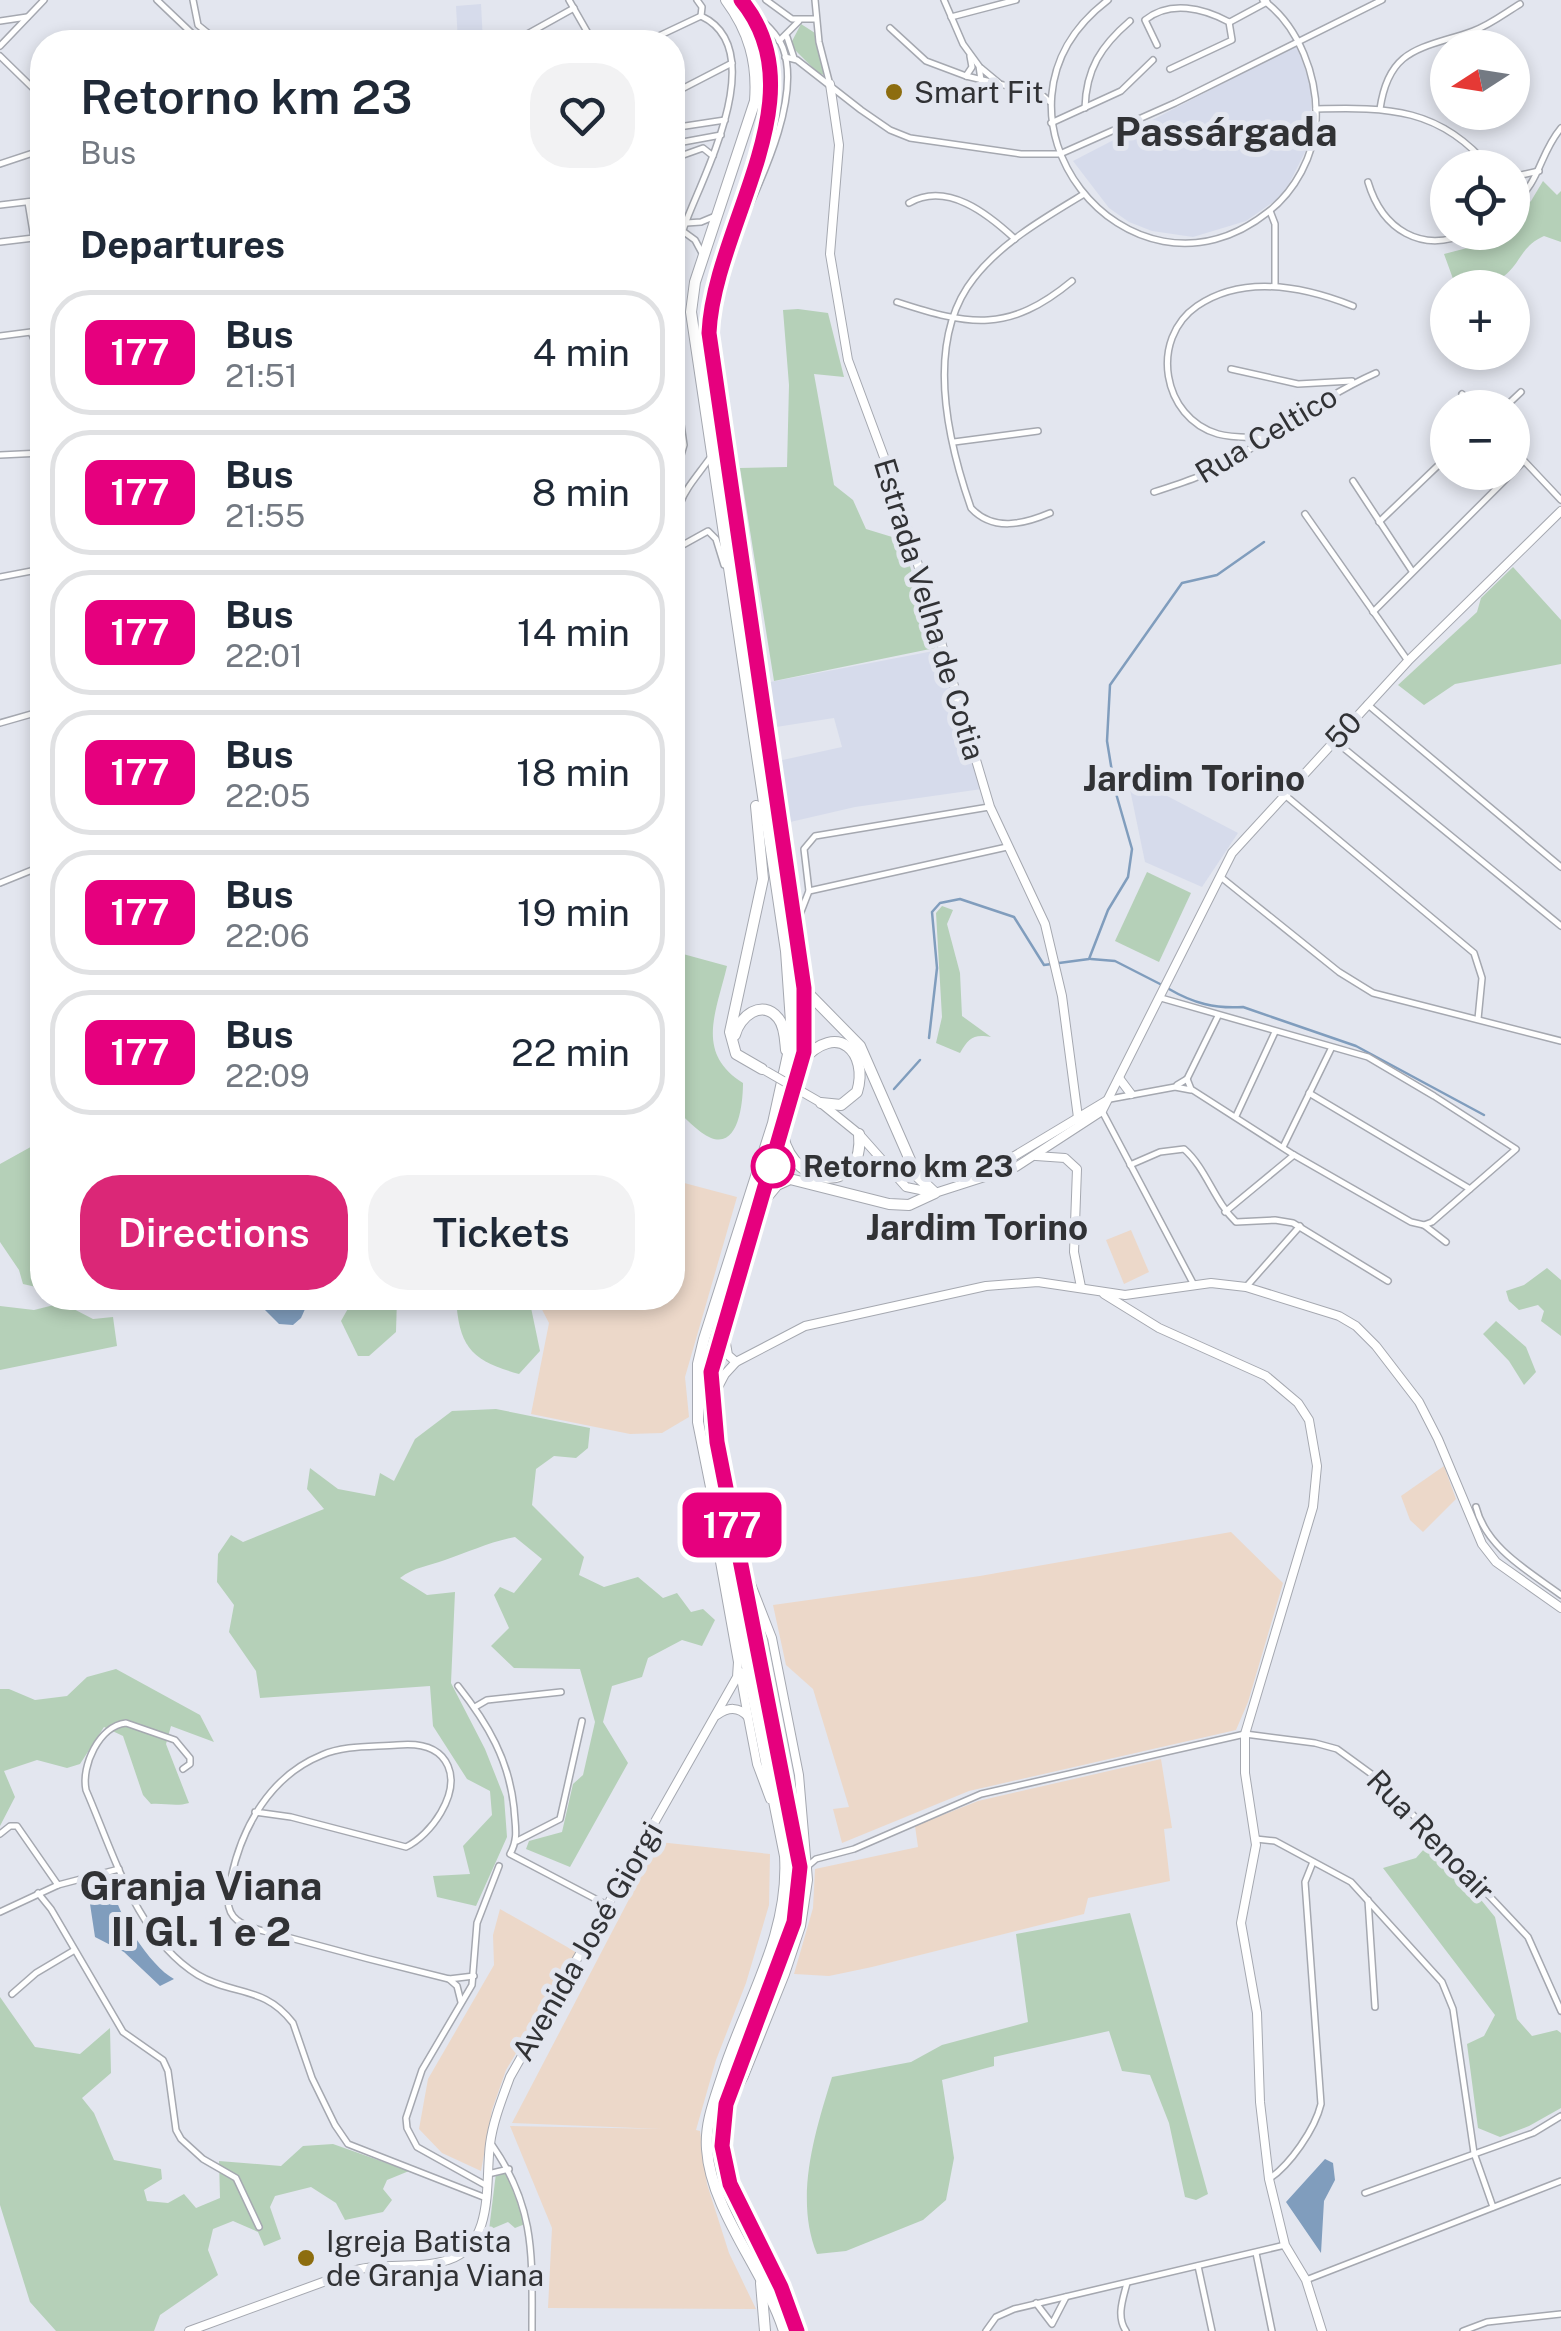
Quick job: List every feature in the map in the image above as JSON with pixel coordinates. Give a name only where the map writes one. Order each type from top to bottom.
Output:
[{"type":"highway","points":[[726,0],[750,44],[757,79],[750,122],[716,214],[695,282],[691,312],[791,992],[792,1036],[773,1123],[698,1364],[698,1422],[777,1817],[786,1880],[781,1918],[728,2056],[707,2129],[710,2167],[718,2194],[784,2331]]},
{"type":"highway","points":[[745,5],[769,57],[772,95],[763,142],[717,280],[710,316],[712,357],[804,988],[806,1030],[782,1134],[711,1372],[711,1402],[796,1839],[800,1878],[794,1922],[726,2104],[722,2146],[738,2202],[801,2331]]},
{"type":"highway","points":[[756,764],[763,880],[730,1032],[736,1054],[764,1070]]},
{"type":"highway","points":[[762,1202],[777,1185],[790,1179],[890,1204],[909,1205],[936,1193],[917,1176],[860,1046],[804,988]]},
{"type":"highway","points":[[764,1070],[739,1050],[735,1038],[737,1025],[752,1011],[772,1012],[781,1021],[787,1064]]},
{"type":"highway","points":[[801,1062],[829,1040],[842,1042],[851,1052],[860,1076],[857,1092],[841,1104],[819,1102]]},
{"type":"highway","points":[[782,1134],[793,1162],[824,1178],[846,1172],[855,1162],[859,1134]]},
{"type":"highway","points":[[761,2278],[765,2331]]},
{"type":"street","points":[[0,46],[44,0]]},
{"type":"street","points":[[157,0],[188,30]]},
{"type":"street","points":[[193,0],[198,25],[204,30]]},
{"type":"street","points":[[569,0],[586,30]]},
{"type":"street","points":[[697,0],[702,7],[701,16]]},
{"type":"street","points":[[766,0],[785,16],[799,21],[816,19]]},
{"type":"street","points":[[815,0],[830,84]]},
{"type":"street","points":[[944,0],[969,53],[1002,85]]},
{"type":"street","points":[[951,17],[1016,0]]},
{"type":"street","points":[[1108,0],[1077,28],[1058,66],[1051,123],[1060,154],[1084,194],[1116,224],[1154,239],[1186,243],[1230,234],[1270,210],[1286,195],[1307,160],[1316,127],[1316,109],[1300,42],[1266,1],[1230,22]]},
{"type":"street","points":[[785,57],[794,58],[861,110],[910,138],[1021,154],[1060,154],[1176,103],[1382,0]]},
{"type":"street","points":[[1380,109],[1389,74],[1412,51],[1435,40],[1472,31],[1520,4]]},
{"type":"street","points":[[717,280],[759,184],[781,121],[785,96],[785,57],[780,42],[745,5]]},
{"type":"street","points":[[535,30],[574,8]]},
{"type":"street","points":[[1157,46],[1146,21],[1172,8],[1194,8],[1230,22]]},
{"type":"street","points":[[671,30],[701,16]]},
{"type":"street","points":[[701,16],[723,34],[732,63],[722,135],[686,222],[707,220],[716,214]]},
{"type":"street","points":[[0,21],[28,17]]},
{"type":"street","points":[[780,42],[799,21]]},
{"type":"street","points":[[1085,108],[1092,64],[1130,21]]},
{"type":"street","points":[[1170,68],[1232,40],[1230,22]]},
{"type":"street","points":[[890,28],[918,57],[966,76],[1041,94],[1051,103]]},
{"type":"street","points":[[787,37],[794,58]]},
{"type":"street","points":[[966,76],[972,67],[969,53]]},
{"type":"street","points":[[0,56],[30,85]]},
{"type":"street","points":[[1051,123],[1129,86],[1153,60]]},
{"type":"street","points":[[685,87],[732,63]]},
{"type":"street","points":[[979,66],[981,80]]},
{"type":"street","name":"Estrada Velha de Cotia","points":[[830,84],[839,146],[830,254],[845,346],[894,484],[990,807],[1040,911],[1070,1044],[1079,1121]]},
{"type":"street","points":[[1041,94],[1054,86]]},
{"type":"street","points":[[1316,109],[1380,109],[1426,118],[1475,150]]},
{"type":"street","points":[[685,126],[725,120]]},
{"type":"street","points":[[1530,188],[1551,140],[1561,128]]},
{"type":"street","points":[[685,142],[722,135]]},
{"type":"street","points":[[685,154],[703,148],[713,156]]},
{"type":"street","points":[[0,164],[30,154]]},
{"type":"street","points":[[1530,173],[1541,170]]},
{"type":"street","points":[[1368,182],[1390,224],[1406,234],[1430,238]]},
{"type":"street","points":[[1050,513],[1011,525],[988,521],[976,514],[966,494],[944,376],[952,320],[974,277],[1015,239],[1084,194]]},
{"type":"street","points":[[909,203],[930,196],[968,203],[986,213],[1015,239]]},
{"type":"street","points":[[0,204],[28,201],[30,213]]},
{"type":"street","points":[[1270,210],[1275,224],[1275,286]]},
{"type":"street","points":[[685,233],[695,240],[704,256]]},
{"type":"street","points":[[0,242],[30,238]]},
{"type":"street","points":[[897,302],[952,320],[1006,318],[1046,303],[1072,282]]},
{"type":"street","points":[[1264,438],[1216,434],[1194,422],[1176,401],[1167,355],[1176,329],[1196,306],[1242,289],[1275,286],[1320,293],[1353,306]]},
{"type":"street","points":[[0,336],[30,332]]},
{"type":"street","points":[[1231,369],[1298,384],[1360,380]]},
{"type":"street","name":"Rua Celtico","points":[[1154,492],[1209,472],[1324,398],[1376,373]]},
{"type":"street","points":[[954,442],[1038,432]]},
{"type":"street","points":[[0,455],[30,453]]},
{"type":"street","points":[[685,490],[712,456]]},
{"type":"street","points":[[1530,467],[1561,500]]},
{"type":"street","points":[[1379,522],[1430,473]]},
{"type":"street","points":[[1353,482],[1412,570]]},
{"type":"street","points":[[1373,612],[1494,490]]},
{"type":"street","name":"50","points":[[1102,1112],[1232,853],[1408,661],[1561,511]]},
{"type":"street","points":[[1306,514],[1408,661]]},
{"type":"street","points":[[685,542],[704,531],[712,534],[732,592]]},
{"type":"street","points":[[0,576],[30,571]]},
{"type":"street","points":[[1367,704],[1561,867]]},
{"type":"street","points":[[0,722],[30,714]]},
{"type":"street","points":[[1333,740],[1561,926]]},
{"type":"street","points":[[1284,794],[1474,953],[1482,978],[1478,1019]]},
{"type":"street","points":[[795,930],[809,891],[804,848],[815,836],[990,807]]},
{"type":"street","points":[[809,891],[1007,847]]},
{"type":"street","points":[[0,882],[30,871]]},
{"type":"street","points":[[1219,876],[1340,972],[1373,993],[1561,1041]]},
{"type":"street","points":[[1162,989],[1218,1016],[1378,1062],[1516,1149],[1424,1226]]},
{"type":"street","points":[[764,1070],[819,1102],[859,1134],[906,1187],[936,1193],[1011,1169],[1110,1098],[1188,1082],[1218,1016]]},
{"type":"street","points":[[1236,1116],[1274,1032]]},
{"type":"street","points":[[1283,1147],[1331,1050]]},
{"type":"street","points":[[1119,1078],[1131,1094]]},
{"type":"street","points":[[1188,1082],[1196,1092]]},
{"type":"street","points":[[1175,1087],[1196,1092],[1294,1155],[1446,1242]]},
{"type":"street","points":[[1309,1093],[1470,1190]]},
{"type":"street","points":[[973,1181],[1102,1112],[1194,1285]]},
{"type":"street","points":[[1130,1165],[1160,1152],[1184,1149],[1225,1212],[1238,1224],[1275,1220],[1300,1226],[1388,1280]]},
{"type":"street","points":[[1225,1212],[1294,1155]]},
{"type":"street","points":[[1011,1169],[1010,1162],[1016,1156]]},
{"type":"street","points":[[1034,1156],[1065,1158],[1077,1169],[1074,1252],[1081,1287]]},
{"type":"street","points":[[1246,1286],[1300,1226]]},
{"type":"street","points":[[711,1402],[736,1362],[805,1326],[1012,1282],[1038,1282],[1104,1294],[1148,1322],[1266,1376],[1298,1403],[1309,1420],[1317,1466],[1313,1507],[1244,1734],[1245,1772],[1256,1838],[1242,1923],[1257,2013],[1260,2102],[1269,2179],[1285,2245],[1306,2280],[1322,2331]]},
{"type":"street","points":[[1104,1294],[1171,1291],[1218,1283],[1246,1286],[1339,1316],[1356,1326],[1419,1402],[1482,1544],[1496,1562],[1561,1608]]},
{"type":"street","points":[[723,1328],[728,1355],[736,1362]]},
{"type":"street","points":[[710,1476],[711,1507],[748,1717],[761,1776],[777,1817]]},
{"type":"street","points":[[1476,1507],[1482,1524],[1499,1546],[1561,1595]]},
{"type":"street","points":[[726,2104],[744,2076],[786,1974],[804,1914],[808,1866],[799,1774],[772,1638],[737,1551]]},
{"type":"street","name":"Avenida José Giorgi","points":[[189,2331],[356,2270],[416,2266],[454,2258],[472,2243],[480,2230],[490,2143],[510,2077],[737,1677],[738,1662]]},
{"type":"street","points":[[458,1686],[475,1707],[510,1776],[517,1842]]},
{"type":"street","points":[[475,1707],[487,1700],[561,1692]]},
{"type":"street","points":[[714,1718],[732,1708],[748,1717]]},
{"type":"street","points":[[582,1720],[560,1819],[517,1842],[510,1854],[609,1906]]},
{"type":"street","points":[[183,1769],[190,1764],[190,1758],[175,1740],[126,1723],[112,1726],[87,1765],[84,1782],[118,1869],[148,1925],[195,1973],[261,1995],[284,2012],[334,2125],[348,2144],[486,2198]]},
{"type":"street","points":[[808,1866],[816,1859],[854,1849],[980,1794],[1244,1734]]},
{"type":"street","name":"Rua Renoair","points":[[1244,1734],[1337,1749],[1381,1781],[1528,1937],[1560,2007]]},
{"type":"street","points":[[254,1812],[290,1817],[406,1847],[419,1839],[444,1806],[452,1782],[445,1759],[434,1748],[423,1745],[338,1750],[305,1765],[254,1812],[244,1830],[228,1888],[229,1906],[242,1923],[293,1938],[449,1979],[474,1976]]},
{"type":"street","points":[[0,1834],[17,1826],[54,1886],[51,1909]]},
{"type":"street","points":[[1256,1838],[1274,1841],[1350,1882],[1442,1982],[1448,1994],[1474,2153],[1493,2207]]},
{"type":"street","points":[[806,1852],[816,1859]]},
{"type":"street","points":[[1269,2179],[1283,2168],[1313,2124],[1320,2104],[1305,1882],[1313,1862]]},
{"type":"street","points":[[487,2186],[418,2147],[407,2128],[413,2090],[474,1976],[477,1923],[499,1866]]},
{"type":"street","points":[[0,1912],[54,1886],[118,1869]]},
{"type":"street","points":[[38,1893],[122,2032],[162,2060],[168,2071],[176,2130],[181,2139],[203,2159],[236,2178],[259,2228]]},
{"type":"street","points":[[1368,1900],[1374,2007]]},
{"type":"street","points":[[12,1994],[74,1950]]},
{"type":"street","points":[[449,1979],[457,1986],[462,2004]]},
{"type":"street","points":[[1364,2192],[1533,2133],[1561,2116]]},
{"type":"street","points":[[490,2143],[508,2169],[531,2232],[532,2331]]},
{"type":"street","points":[[488,2174],[508,2169]]},
{"type":"street","points":[[1306,2280],[1561,2181]]},
{"type":"street","points":[[986,2331],[996,2317],[1036,2303],[1285,2245]]},
{"type":"street","points":[[1256,2253],[1272,2331]]},
{"type":"street","points":[[1198,2266],[1212,2331]]},
{"type":"street","points":[[1126,2331],[1120,2312],[1127,2282]]},
{"type":"street","points":[[1050,2328],[1067,2296]]},
{"type":"street","points":[[1036,2303],[1050,2328]]},
{"type":"street","points":[[1464,2331],[1561,2314]]},
{"type":"shaded area","points":[[481,4],[482,30],[457,30],[456,6]]},
{"type":"shaded area","points":[[1297,45],[1311,87],[1311,140],[1288,186],[1276,200],[1246,221],[1193,237],[1152,231],[1109,208],[1073,161]]},
{"type":"shaded area","points":[[944,649],[982,789],[855,807],[786,823],[778,761],[842,747],[834,718],[776,727],[777,720],[768,709],[765,683]]},
{"type":"shaded area","points":[[1127,775],[1238,833],[1202,887],[1145,862]]},
{"type":"shaded area","points":[[685,1183],[737,1197],[685,1377],[689,1417],[662,1433],[630,1434],[531,1414],[549,1323],[542,1310],[685,1310]]},
{"type":"shaded area","points":[[1131,1230],[1149,1272],[1124,1284],[1106,1240]]},
{"type":"shaded area","points":[[1444,1466],[1456,1499],[1423,1532],[1410,1520],[1401,1496]]},
{"type":"shaded area","points":[[1231,1532],[1283,1583],[1236,1730],[969,1791],[842,1843],[833,1809],[849,1807],[813,1689],[786,1665],[773,1605],[980,1576]]},
{"type":"shaded area","points":[[1161,1759],[1172,1828],[1164,1829],[1170,1881],[1088,1898],[1084,1914],[872,1967],[829,1976],[794,1974],[813,1908],[815,1869],[918,1847],[915,1826],[978,1801]]},
{"type":"shaded area","points":[[659,1842],[770,1854],[769,1905],[696,2130],[700,2131],[707,2184],[729,2253],[756,2309],[548,2308],[552,2228],[510,2126],[662,2129],[512,2123]]},
{"type":"shaded area","points":[[500,1909],[576,1952],[506,2070],[492,2110],[481,2171],[442,2153],[419,2129],[428,2079],[494,1965],[493,1935]]},
{"type":"green space","points":[[801,24],[815,33],[826,75],[819,74],[790,45]]},
{"type":"green space","points":[[1543,181],[1557,195],[1561,191],[1561,242],[1544,236],[1530,245],[1531,201]]},
{"type":"green space","points":[[1459,250],[1526,250],[1511,270],[1450,270],[1444,254]]},
{"type":"green space","points":[[783,310],[828,313],[844,377],[814,374],[834,485],[853,500],[866,529],[902,540],[935,648],[774,681],[740,468],[787,467],[789,385]]},
{"type":"green space","points":[[1513,567],[1561,620],[1561,664],[1455,684],[1424,705],[1398,685],[1477,612],[1481,598]]},
{"type":"green space","points":[[1147,872],[1191,893],[1159,962],[1115,941]]},
{"type":"green space","points":[[942,906],[953,910],[947,924],[960,973],[962,1016],[991,1037],[972,1038],[960,1053],[936,1043],[942,1017],[936,913]]},
{"type":"green space","points":[[685,955],[727,966],[715,1016],[714,1045],[728,1071],[743,1083],[741,1110],[734,1130],[721,1139],[701,1132],[685,1118]]},
{"type":"green space","points":[[30,1147],[30,1286],[23,1284],[19,1270],[0,1242],[0,1164]]},
{"type":"green space","points":[[1547,1268],[1561,1280],[1561,1336],[1541,1321],[1544,1311],[1538,1305],[1519,1310],[1509,1301],[1506,1291],[1524,1285]]},
{"type":"green space","points":[[0,1306],[76,1310],[93,1319],[113,1317],[117,1346],[0,1370]]},
{"type":"green space","points":[[347,1310],[397,1310],[396,1332],[369,1356],[358,1356],[341,1321]]},
{"type":"green space","points":[[457,1310],[531,1310],[540,1351],[519,1374],[490,1364],[465,1341]]},
{"type":"green space","points":[[1496,1321],[1526,1347],[1536,1372],[1524,1385],[1509,1361],[1483,1334]]},
{"type":"green space","points":[[496,1409],[590,1428],[588,1448],[576,1458],[554,1456],[536,1469],[532,1505],[584,1557],[579,1575],[604,1587],[638,1577],[663,1598],[677,1593],[691,1612],[703,1609],[715,1620],[702,1646],[682,1640],[648,1658],[642,1677],[612,1686],[603,1722],[628,1763],[570,1867],[526,1849],[529,1841],[562,1832],[573,1784],[583,1775],[595,1722],[580,1669],[514,1668],[491,1646],[509,1628],[494,1595],[500,1587],[514,1593],[542,1559],[515,1537],[416,1569],[400,1578],[427,1595],[455,1592],[451,1683],[485,1749],[504,1797],[507,1837],[476,1906],[437,1897],[433,1876],[470,1874],[463,1846],[492,1815],[490,1791],[467,1779],[433,1726],[430,1686],[260,1698],[256,1671],[229,1632],[234,1605],[217,1582],[218,1554],[231,1535],[243,1542],[324,1509],[307,1489],[310,1468],[338,1489],[375,1496],[380,1473],[394,1481],[415,1439],[452,1411]]},
{"type":"green space","points":[[116,1669],[200,1715],[214,1742],[171,1726],[166,1744],[189,1803],[151,1804],[143,1795],[123,1736],[104,1727],[80,1764],[67,1768],[37,1760],[4,1771],[15,1797],[0,1826],[0,1689],[35,1700],[67,1696],[87,1677]]},
{"type":"green space","points":[[1432,1840],[1495,1917],[1517,2019],[1532,2036],[1557,2030],[1561,2033],[1561,2108],[1500,2137],[1478,2128],[1467,2044],[1484,2036],[1495,2015],[1383,1868],[1416,1858]]},
{"type":"green space","points":[[1130,1913],[1208,2194],[1196,2200],[1185,2197],[1169,2123],[1150,2075],[1122,2071],[1109,2031],[994,2057],[994,2066],[942,2080],[954,2158],[946,2200],[923,2220],[846,2251],[817,2254],[810,2233],[807,2188],[814,2142],[832,2077],[911,2062],[942,2045],[1028,2022],[1016,1934]]},
{"type":"green space","points":[[0,1997],[35,2047],[80,2054],[110,2028],[111,2073],[82,2098],[94,2113],[114,2160],[161,2169],[162,2179],[144,2190],[147,2201],[168,2203],[184,2194],[196,2208],[220,2198],[219,2161],[281,2166],[303,2146],[333,2144],[409,2171],[387,2180],[383,2189],[392,2200],[383,2212],[345,2220],[336,2203],[311,2187],[275,2196],[270,2207],[281,2239],[264,2246],[258,2232],[233,2221],[213,2229],[208,2250],[218,2275],[160,2315],[154,2331],[56,2331],[30,2302],[0,2205]]},
{"type":"green space","points":[[496,2173],[507,2174],[525,2224],[515,2228],[508,2222],[489,2230]]},
{"type":"water","points":[[265,1310],[305,1310],[293,1325],[279,1324]]},
{"type":"water","points":[[102,1885],[113,1887],[120,1911],[136,1938],[155,1963],[174,1979],[160,1986],[124,1952],[95,1937],[92,1889]]},
{"type":"water","points":[[1325,2159],[1333,2163],[1335,2180],[1324,2201],[1321,2253],[1286,2202]]},
{"type":"waterway","points":[[929,1038],[937,968],[932,912],[940,903],[960,899],[1014,917],[1044,965],[1089,959],[1108,910],[1128,877],[1132,849],[1115,790],[1107,741],[1110,685],[1182,583],[1217,575],[1264,542]]},
{"type":"waterway","points":[[1091,959],[1115,961],[1162,985]]},
{"type":"waterway","points":[[1169,989],[1204,1004],[1243,1007],[1356,1046],[1484,1115]]},
{"type":"waterway","points":[[894,1089],[920,1060]]},
{"type":"bus line","name":"177","points":[[741,0],[762,35],[769,57],[772,95],[763,142],[712,295],[709,333],[804,988],[806,1030],[782,1134],[714,1358],[711,1402],[796,1839],[800,1888],[794,1922],[726,2104],[722,2146],[730,2184],[781,2287],[797,2331]]},
{"type":"place","name":"Smart Fit","points":[[894,92]]},
{"type":"place","name":"Retorno km 23","points":[[773,1166]]},
{"type":"place","name":"Igreja Batista de Granja Viana","points":[[306,2258]]},
{"type":"district","name":"Passárgada","points":[[1226,131]]},
{"type":"district","name":"Jardim Torino","points":[[1194,778]]},
{"type":"district","name":"Jardim Torino","points":[[977,1227]]},
{"type":"district","name":"Granja Viana II Gl. 1 e 2","points":[[201,1908]]}]
